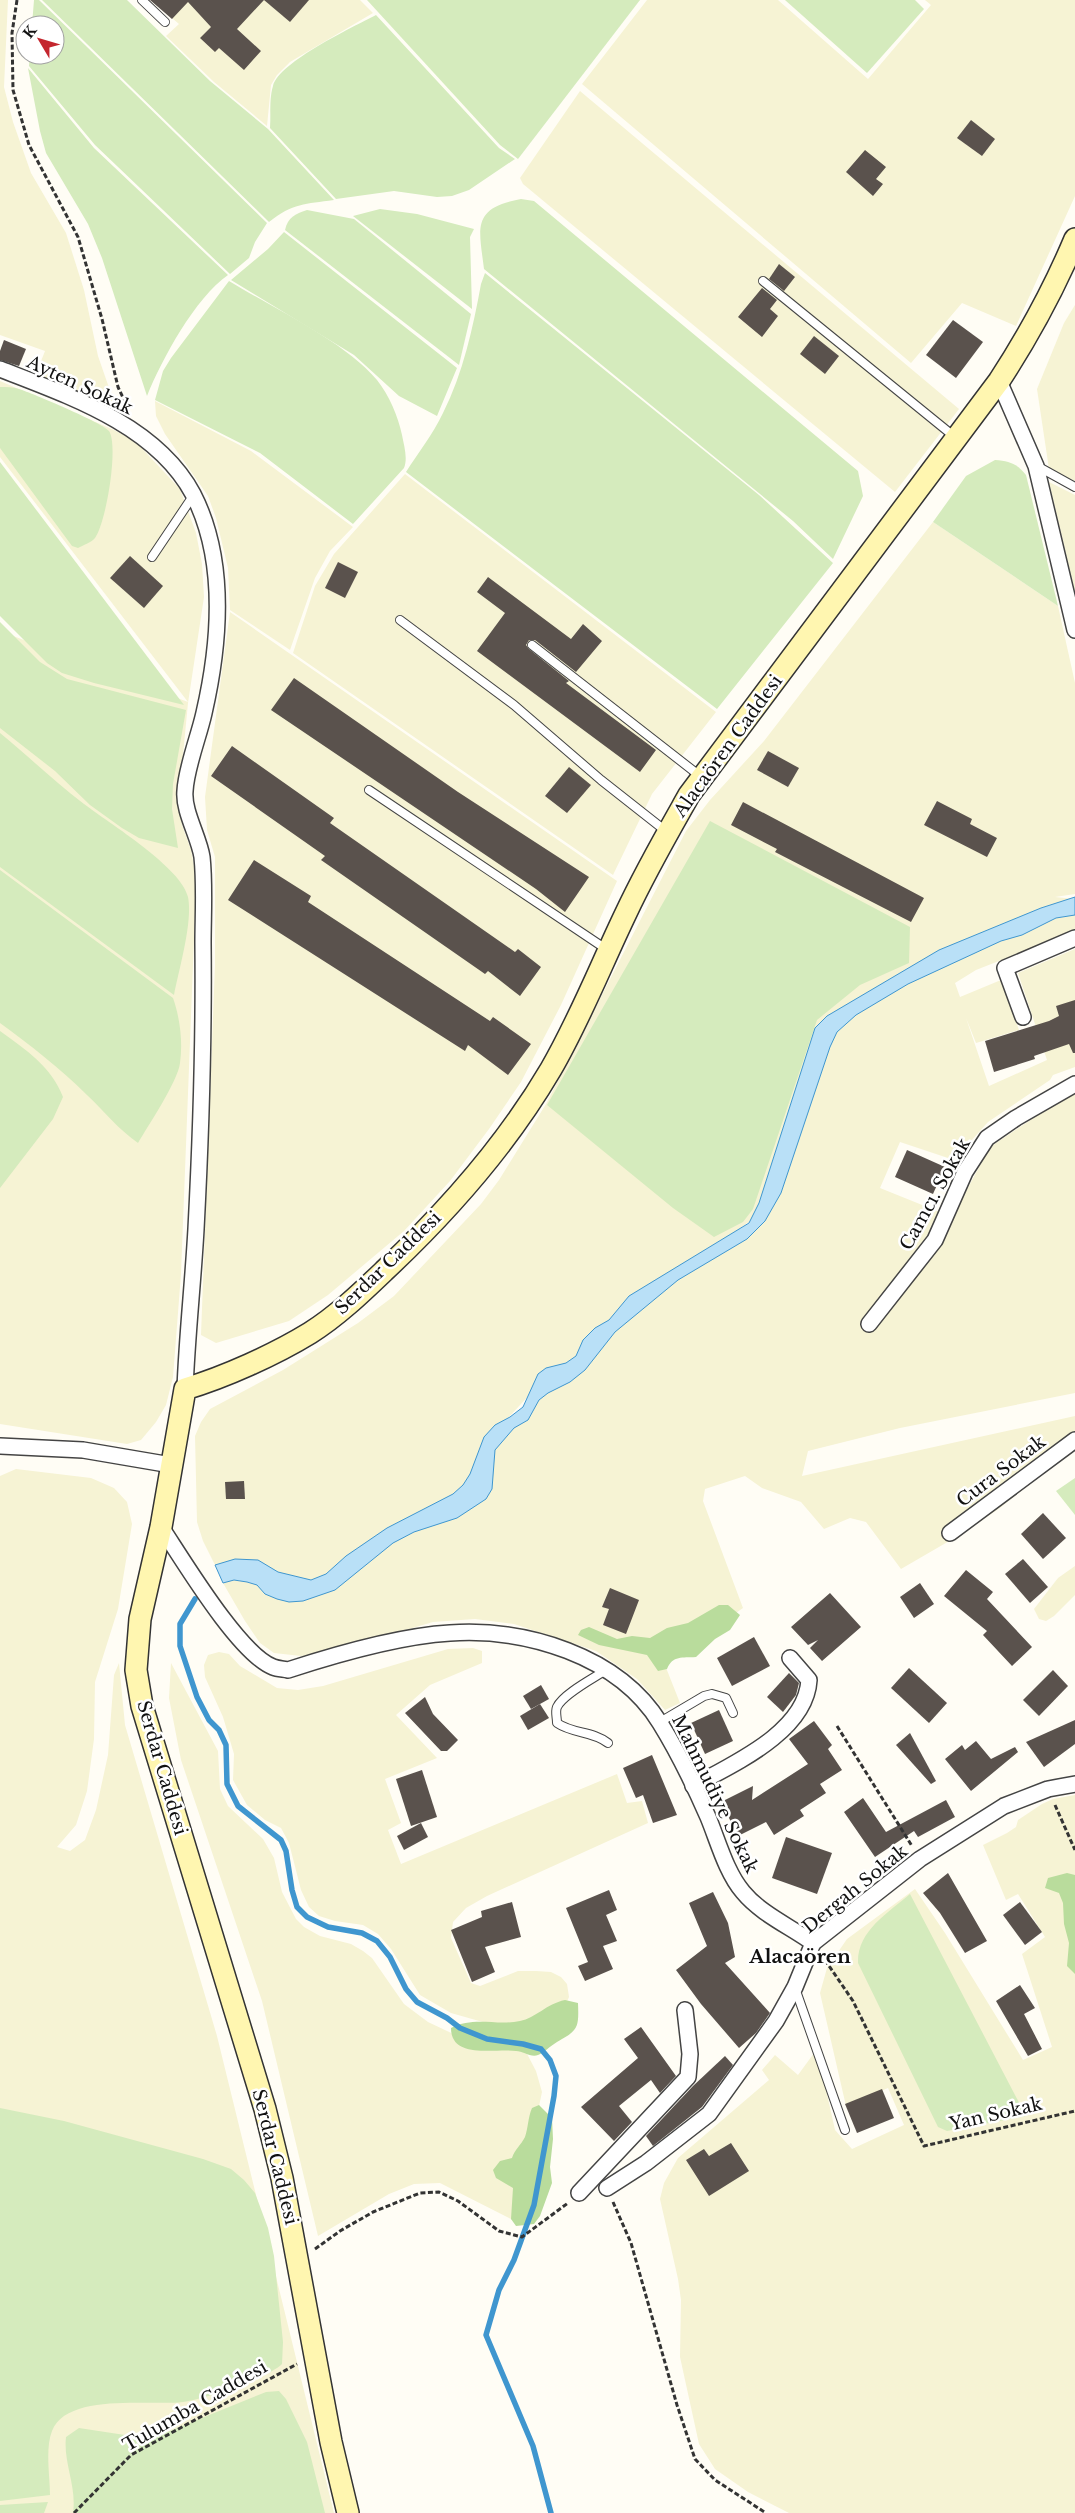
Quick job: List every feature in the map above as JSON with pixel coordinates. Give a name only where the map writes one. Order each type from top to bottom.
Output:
[{"type":"street","name":"Alacaören Caddesi","points":[[484,1163],[522,1113],[551,1069],[574,1026],[625,914],[668,832],[702,778],[999,381],[1030,333],[1058,280],[1075,239]]},
{"type":"street","name":"Ayten Sokak","points":[[0,370],[69,397],[114,420],[142,438],[171,462],[194,496],[209,536],[216,576],[216,626],[205,710],[184,792],[202,855],[203,961],[196,1230],[185,1389]]},
{"type":"street","points":[[999,381],[1036,466],[1071,605],[1075,630]]},
{"type":"street","points":[[1022,1017],[1005,968],[1075,938]]},
{"type":"street","name":"Camcı. Sokak","points":[[869,1324],[935,1240],[965,1172],[987,1138],[1016,1118],[1075,1084]]},
{"type":"street","name":"Serdar Caddesi","points":[[348,2513],[331,2442],[298,2261],[265,2109],[142,1706],[136,1670],[136,1650],[144,1598],[161,1528],[185,1389],[235,1371],[301,1337],[344,1307],[416,1241],[484,1163]]},
{"type":"street","name":"Cura Sokak","points":[[950,1533],[1075,1440]]},
{"type":"street","points":[[0,1446],[83,1450],[171,1465]]},
{"type":"street","name":"Mahmudiye Sokak","points":[[161,1528],[210,1602],[246,1646],[258,1658],[273,1668],[288,1670],[414,1637],[452,1633],[505,1636],[544,1643],[576,1654],[606,1670],[647,1705],[660,1722],[693,1786],[733,1878],[743,1892],[765,1910],[814,1943]]},
{"type":"street","points":[[693,1786],[758,1749],[789,1724],[808,1694],[809,1680],[790,1658]]},
{"type":"street","name":"Dergah Sokak","points":[[607,2188],[646,2163],[708,2114],[776,2021],[795,1988],[814,1943],[920,1859],[1004,1806],[1048,1789],[1075,1784]]},
{"type":"street","points":[[579,2193],[688,2077],[690,2054],[685,2010]]},
{"type":"lane","points":[[142,0],[165,22]]},
{"type":"lane","points":[[763,281],[956,438]]},
{"type":"lane","points":[[1036,466],[1075,487]]},
{"type":"lane","points":[[152,557],[194,496]]},
{"type":"lane","points":[[400,620],[514,704],[601,780],[668,832]]},
{"type":"lane","points":[[532,645],[702,778]]},
{"type":"lane","points":[[369,790],[609,951]]},
{"type":"lane","points":[[606,1670],[563,1700],[557,1707],[556,1714],[557,1723],[566,1729],[599,1736],[608,1743]]},
{"type":"lane","points":[[660,1722],[704,1696],[712,1694],[726,1698],[733,1713]]},
{"type":"lane","points":[[795,1988],[845,2130]]},
{"type":"path","points":[[17,0],[12,33],[13,90],[28,145],[78,237],[102,319],[118,387],[142,438]]},
{"type":"path","points":[[837,1726],[920,1859]]},
{"type":"path","points":[[1048,1789],[1075,1850]]},
{"type":"path","name":"Yan Sokak","points":[[814,1943],[853,2001],[924,2146],[1075,2111]]},
{"type":"path","points":[[607,2188],[631,2243],[677,2405],[695,2459],[715,2480],[766,2513]]},
{"type":"path","points":[[298,2261],[340,2230],[373,2212],[420,2192],[439,2192],[458,2201],[500,2231],[522,2237],[579,2193]]},
{"type":"path","name":"Tulumba Caddesi","points":[[74,2513],[131,2455],[315,2354]]},
{"type":"shaded area","points":[[0,0],[8,0],[4,87],[13,122],[31,173],[66,233],[84,290],[98,356],[115,405],[102,408],[34,379],[45,351],[0,335]]},
{"type":"shaded area","points":[[151,0],[360,0],[373,13],[290,62],[277,75],[271,85],[267,126],[214,82],[166,36],[179,24]]},
{"type":"shaded area","points":[[647,0],[778,0],[868,79],[931,5],[925,0],[1075,0],[1075,196],[1016,326],[962,303],[911,363],[582,84]]},
{"type":"shaded area","points":[[580,91],[959,409],[895,492],[523,184],[520,178]]},
{"type":"shaded area","points":[[1075,305],[1075,481],[1049,469],[1037,389],[1064,323]]},
{"type":"shaded area","points":[[0,381],[114,430],[135,441],[180,489],[196,533],[202,564],[204,597],[188,703],[179,796],[182,825],[191,850],[195,872],[195,913],[181,1274],[173,1377],[166,1405],[156,1422],[141,1440],[127,1444],[0,1424],[0,631],[188,702],[0,457]]},
{"type":"shaded area","points":[[155,401],[251,451],[353,527],[330,551],[315,578],[290,650],[230,610],[228,568],[216,518],[208,496],[165,434],[156,416]]},
{"type":"shaded area","points":[[405,474],[716,712],[652,794],[613,875],[293,653],[315,586],[334,554]]},
{"type":"shaded area","points":[[1049,482],[1075,495],[1075,592]]},
{"type":"shaded area","points":[[933,522],[1058,606],[1075,683],[1075,894],[1055,897],[1075,899],[1075,931],[976,970],[955,983],[960,997],[1001,980],[1019,1030],[976,1043],[966,1018],[989,1086],[1047,1060],[1018,973],[1075,949],[1075,1067],[1053,1075],[1050,1080],[988,1122],[954,1160],[900,1142],[880,1188],[952,1217],[990,1147],[1050,1107],[1075,1094],[1075,1393],[900,1428],[808,1451],[802,1476],[1075,1416],[1075,1447],[1000,1508],[963,1533],[901,1569],[866,1522],[850,1518],[824,1529],[801,1502],[762,1488],[745,1476],[705,1489],[703,1501],[743,1608],[696,1641],[659,1650],[680,1703],[665,1710],[637,1679],[596,1651],[514,1624],[475,1619],[433,1622],[327,1653],[301,1656],[274,1653],[260,1643],[245,1621],[223,1583],[222,1569],[226,1568],[215,1565],[203,1541],[197,1522],[195,1436],[201,1422],[210,1409],[283,1370],[358,1323],[394,1296],[481,1204],[499,1180],[546,1104],[686,831],[710,800],[764,741]],"holes":[[[756,1217],[755,1222],[663,1282]],[[562,1371],[497,1433],[494,1433],[546,1377]]]},
{"type":"shaded area","points":[[230,612],[617,881],[561,1005],[521,1082],[450,1181],[404,1231],[328,1295],[289,1321],[216,1343],[201,1335],[215,965],[215,857],[207,830],[205,797]]},
{"type":"shaded area","points":[[16,1469],[91,1478],[114,1488],[127,1502],[132,1524],[118,1609],[95,1682],[94,1739],[87,1791],[76,1825],[57,1847],[70,1851],[85,1840],[96,1810],[108,1755],[114,1675],[119,1663],[125,1725],[217,2036],[334,2513],[0,2513],[0,1476]]},
{"type":"shaded area","points":[[1075,1566],[1075,1595],[1054,1616],[1046,1621],[1039,1619],[1034,1609],[1058,1578]]},
{"type":"shaded area","points":[[473,1648],[482,1651],[482,1663],[430,1685],[396,1715],[437,1758],[385,1779],[401,1823],[388,1830],[401,1864],[617,1774],[627,1803],[642,1801],[648,1823],[487,1896],[466,1908],[453,1922],[451,1938],[471,1983],[480,1986],[518,1971],[536,1971],[551,1972],[561,1977],[567,1984],[569,1997],[564,2008],[514,2031],[451,2013],[420,1995],[391,1949],[378,1934],[363,1925],[335,1921],[319,1916],[309,1907],[301,1890],[289,1843],[281,1828],[265,1820],[247,1805],[233,1780],[234,1754],[223,1717],[205,1677],[204,1665],[208,1655],[219,1652],[229,1654],[240,1666],[277,1688],[298,1690],[323,1686],[448,1649]]},
{"type":"shaded area","points":[[171,1663],[218,1751],[220,1789],[228,1806],[263,1839],[274,1858],[282,1892],[296,1919],[304,1927],[320,1936],[351,1944],[372,1958],[404,2004],[428,2022],[464,2039],[525,2050],[536,2071],[542,2092],[515,2221],[440,2183],[414,2184],[389,2194],[318,2236],[262,2001],[181,1760],[169,1698]]},
{"type":"shaded area","points":[[1075,1795],[1075,2513],[789,2513],[748,2492],[715,2469],[699,2444],[680,2357],[681,2300],[660,2199],[664,2183],[678,2158],[769,2080],[762,2070],[775,2055],[798,2075],[817,2049],[835,2130],[852,2149],[904,2125],[888,2088],[846,2106],[820,1993],[827,1968],[847,1939],[915,1889],[945,1933],[1023,2060],[1052,2047],[1022,1954],[1045,1937],[1018,1894],[1006,1900],[983,1845],[1016,1827],[1018,1820],[1042,1804],[1053,1799]]},
{"type":"green space","points":[[34,0],[39,0],[54,15],[33,15]]},
{"type":"green space","points":[[42,0],[127,0],[210,81],[268,129],[334,200],[292,208],[269,222],[65,22],[65,15],[57,15]]},
{"type":"green space","points":[[367,0],[640,0],[518,159],[500,145]]},
{"type":"green space","points":[[785,0],[915,0],[924,9],[867,73]]},
{"type":"green space","points":[[376,15],[499,148],[515,159],[469,190],[452,196],[437,197],[394,191],[336,199],[270,128],[273,86],[288,66],[302,56],[335,36]]},
{"type":"green space","points":[[65,25],[267,223],[255,242],[249,258],[230,274],[95,145],[29,66],[65,65]]},
{"type":"green space","points":[[28,68],[94,148],[228,275],[204,298],[181,330],[161,365],[147,396],[102,258],[88,224],[46,153]]},
{"type":"green space","points":[[521,199],[534,201],[858,471],[863,496],[833,559],[793,521],[484,269],[480,231],[486,214],[493,208]]},
{"type":"green space","points":[[380,209],[417,214],[474,229],[470,237],[472,309],[353,216]]},
{"type":"green space","points":[[307,210],[354,219],[471,314],[459,365],[285,230],[288,222],[293,217]]},
{"type":"green space","points":[[284,232],[457,368],[437,416],[399,396],[354,355],[231,280],[268,249]]},
{"type":"green space","points":[[485,273],[759,495],[833,563],[717,709],[406,472],[439,421],[450,398],[466,350]]},
{"type":"green space","points":[[229,281],[307,326],[346,352],[377,380],[389,399],[400,428],[406,460],[404,468],[353,524],[260,453],[155,400],[163,371],[171,358]]},
{"type":"green space","points":[[0,387],[17,388],[38,396],[81,415],[109,431],[113,452],[107,502],[99,530],[95,538],[89,543],[78,548],[72,546],[0,448]]},
{"type":"green space","points":[[995,460],[1013,464],[1026,475],[1058,606],[933,522],[966,476]]},
{"type":"green space","points":[[0,462],[184,705],[94,683],[62,673],[47,663],[0,616]]},
{"type":"green space","points":[[0,622],[40,662],[67,679],[186,710],[173,784],[172,809],[178,848],[139,838],[122,828],[90,805],[55,771],[0,728]]},
{"type":"green space","points":[[0,733],[73,796],[159,860],[183,885],[188,897],[189,919],[174,995],[0,867]]},
{"type":"green space","points":[[710,821],[910,927],[909,963],[860,985],[817,1020],[753,1209],[743,1222],[714,1237],[673,1208],[547,1105]]},
{"type":"green space","points":[[0,870],[173,998],[180,1030],[180,1063],[174,1081],[138,1143],[66,1075],[0,1023]]},
{"type":"green space","points":[[0,1031],[28,1052],[45,1068],[52,1076],[63,1097],[53,1119],[0,1188]]},
{"type":"green space","points":[[1075,1478],[1075,1515],[1056,1491]]},
{"type":"green space","points":[[719,1605],[728,1605],[740,1615],[730,1630],[715,1639],[696,1657],[675,1659],[667,1669],[658,1671],[647,1655],[599,1645],[578,1635],[581,1630],[589,1627],[617,1639],[632,1636],[650,1638],[667,1628],[688,1623]]},
{"type":"green space","points":[[1067,1873],[1075,1875],[1075,1974],[1067,1966],[1069,1943],[1064,1924],[1063,1903],[1059,1893],[1045,1888],[1048,1878]]},
{"type":"green space","points":[[910,1894],[1026,2116],[947,2131],[938,2127],[858,1963],[859,1952],[868,1932]]},
{"type":"green space","points":[[565,2000],[578,2003],[576,2028],[538,2055],[533,2056],[507,2050],[466,2049],[458,2045],[453,2038],[451,2028],[460,2024],[520,2021]]},
{"type":"green space","points":[[539,2105],[552,2118],[553,2139],[550,2167],[552,2183],[540,2216],[534,2224],[516,2226],[511,2219],[513,2188],[496,2178],[493,2170],[500,2161],[512,2158],[525,2137],[532,2108]]},
{"type":"green space","points":[[0,2108],[64,2121],[203,2159],[231,2169],[255,2193],[268,2228],[274,2256],[283,2342],[282,2364],[263,2376],[220,2393],[183,2402],[111,2403],[74,2411],[61,2419],[52,2431],[50,2438],[48,2454],[50,2495],[0,2501]]},
{"type":"green space","points":[[279,2391],[286,2399],[307,2442],[325,2513],[73,2513],[74,2503],[66,2456],[66,2437],[79,2428],[138,2437],[165,2433],[266,2392]]},
{"type":"green space","points":[[48,2502],[44,2513],[0,2513],[0,2505]]},
{"type":"water","points":[[1075,897],[1075,915],[1056,918],[1022,935],[1001,941],[908,984],[856,1015],[837,1032],[830,1047],[781,1193],[765,1221],[747,1239],[678,1280],[615,1332],[585,1370],[570,1382],[548,1393],[539,1400],[528,1420],[514,1428],[495,1450],[492,1489],[486,1499],[457,1518],[414,1532],[393,1543],[335,1590],[303,1601],[289,1602],[277,1599],[265,1594],[257,1585],[247,1582],[234,1580],[223,1583],[215,1565],[235,1559],[258,1560],[278,1572],[311,1580],[326,1574],[346,1556],[387,1528],[453,1494],[463,1485],[470,1474],[484,1437],[495,1425],[523,1407],[538,1374],[546,1368],[566,1363],[576,1356],[583,1340],[595,1328],[609,1320],[629,1296],[749,1223],[759,1203],[815,1028],[827,1016],[939,950],[1041,908]]},
{"type":"building","points":[[150,0],[264,0],[237,29],[261,51],[244,70],[219,48],[215,52],[200,38],[211,27],[188,2],[172,19]]},
{"type":"building","points":[[264,0],[309,0],[290,22]]},
{"type":"building","points":[[971,120],[995,139],[982,156],[957,138]]},
{"type":"building","points":[[865,150],[886,167],[876,179],[883,184],[873,196],[846,172]]},
{"type":"building","points":[[779,264],[795,277],[784,291],[769,279]]},
{"type":"building","points":[[762,288],[777,300],[770,309],[778,316],[762,337],[738,317]]},
{"type":"building","points":[[953,320],[983,342],[956,378],[926,355]]},
{"type":"building","points":[[814,336],[839,356],[825,374],[800,354]]},
{"type":"building","points":[[4,340],[26,349],[19,366],[0,360],[0,351]]},
{"type":"building","points":[[130,556],[163,586],[144,608],[110,578]]},
{"type":"building","points":[[338,562],[358,572],[345,598],[325,588]]},
{"type":"building","points":[[488,577],[571,639],[583,624],[602,641],[576,672],[535,640],[529,640],[526,645],[569,681],[566,683],[656,750],[640,772],[477,651],[505,613],[477,592]]},
{"type":"building","points":[[294,678],[458,792],[589,877],[565,912],[536,889],[271,710]]},
{"type":"building","points":[[232,746],[334,818],[330,823],[515,952],[518,949],[541,967],[520,996],[488,971],[485,974],[321,860],[325,856],[211,776]]},
{"type":"building","points":[[768,751],[799,768],[788,787],[757,770]]},
{"type":"building","points":[[569,767],[591,785],[567,813],[545,796]]},
{"type":"building","points":[[937,801],[972,819],[970,824],[997,838],[987,857],[924,825]]},
{"type":"building","points":[[743,802],[924,898],[911,922],[775,852],[777,849],[731,825]]},
{"type":"building","points":[[254,860],[311,896],[308,902],[490,1021],[493,1017],[531,1044],[508,1075],[468,1045],[465,1051],[228,900]]},
{"type":"building","points":[[1075,1000],[1075,1053],[1073,1053],[1069,1044],[1034,1056],[1035,1059],[994,1072],[985,1041],[1049,1021],[1059,1016],[1056,1006]]},
{"type":"building","points":[[907,1150],[945,1167],[933,1194],[895,1177]]},
{"type":"building","points":[[244,1481],[245,1499],[226,1499],[225,1482]]},
{"type":"building","points":[[1043,1513],[1066,1538],[1043,1559],[1021,1534]]},
{"type":"building","points":[[1023,1559],[1048,1587],[1030,1603],[1005,1574]]},
{"type":"building","points":[[966,1570],[993,1592],[987,1599],[1032,1647],[1012,1666],[983,1635],[987,1631],[944,1596]]},
{"type":"building","points":[[920,1583],[934,1604],[914,1618],[900,1597]]},
{"type":"building","points":[[610,1588],[639,1600],[626,1634],[603,1625],[609,1609],[602,1607]]},
{"type":"building","points":[[830,1593],[861,1627],[822,1661],[810,1648],[818,1640],[808,1645],[791,1627]]},
{"type":"building","points":[[754,1637],[770,1666],[732,1686],[717,1658]]},
{"type":"building","points":[[909,1668],[947,1703],[929,1723],[891,1688]]},
{"type":"building","points":[[1053,1670],[1068,1686],[1039,1716],[1023,1700]]},
{"type":"building","points":[[789,1673],[799,1683],[796,1695],[783,1712],[767,1697]]},
{"type":"building","points":[[541,1685],[549,1699],[531,1709],[523,1696]]},
{"type":"building","points":[[425,1697],[433,1714],[458,1740],[447,1751],[441,1751],[405,1713]]},
{"type":"building","points":[[540,1704],[549,1718],[528,1730],[520,1716]]},
{"type":"building","points":[[719,1710],[733,1741],[705,1754],[691,1723]]},
{"type":"building","points":[[1075,1720],[1075,1744],[1044,1767],[1026,1742]]},
{"type":"building","points":[[814,1721],[832,1745],[828,1749],[842,1770],[820,1784],[826,1793],[800,1810],[804,1816],[774,1835],[766,1822],[738,1836],[721,1802],[753,1786],[752,1800],[808,1764],[789,1739]]},
{"type":"building","points":[[910,1733],[936,1781],[931,1784],[896,1745]]},
{"type":"building","points":[[976,1741],[991,1759],[1015,1747],[1018,1752],[971,1791],[945,1759],[962,1745],[965,1750]]},
{"type":"building","points":[[652,1755],[677,1815],[653,1823],[643,1795],[636,1798],[623,1768]]},
{"type":"building","points":[[422,1770],[437,1817],[411,1826],[396,1779]]},
{"type":"building","points":[[863,1798],[886,1832],[946,1800],[955,1817],[918,1837],[914,1831],[875,1857],[844,1812]]},
{"type":"building","points":[[421,1823],[428,1837],[404,1850],[397,1836]]},
{"type":"building","points":[[786,1837],[832,1853],[817,1894],[772,1878]]},
{"type":"building","points":[[948,1873],[987,1941],[965,1953],[940,1913],[923,1893]]},
{"type":"building","points":[[609,1890],[617,1910],[606,1915],[617,1941],[603,1946],[613,1969],[585,1981],[578,1966],[588,1962],[566,1908]]},
{"type":"building","points":[[713,1892],[728,1923],[735,1957],[725,1963],[770,2013],[756,2033],[739,2048],[701,2004],[676,1970],[707,1946],[689,1903]]},
{"type":"building","points":[[512,1902],[521,1937],[485,1947],[495,1972],[472,1982],[451,1930],[482,1917],[481,1911]]},
{"type":"building","points":[[1020,1902],[1042,1932],[1025,1945],[1003,1915]]},
{"type":"building","points":[[1020,1985],[1035,2008],[1024,2014],[1042,2049],[1028,2056],[996,2001]]},
{"type":"building","points":[[641,2027],[676,2076],[660,2093],[651,2080],[619,2106],[632,2122],[614,2141],[581,2107],[638,2058],[624,2039]]},
{"type":"building","points":[[725,2056],[733,2065],[702,2107],[653,2146],[646,2136],[693,2086]]},
{"type":"building","points":[[882,2089],[894,2118],[857,2133],[845,2104]]},
{"type":"building","points":[[731,2143],[749,2171],[709,2196],[686,2160],[704,2149],[709,2156]]},
{"type":"waterway","points":[[195,1599],[180,1624],[180,1646],[197,1697],[209,1720],[219,1730],[226,1745],[227,1784],[238,1806],[281,1840],[286,1851],[292,1890],[297,1907],[307,1917],[328,1927],[362,1933],[377,1941],[390,1957],[406,1989],[417,2002],[447,2018],[460,2028],[487,2039],[523,2044],[541,2049],[550,2060],[556,2076],[554,2096],[534,2205],[514,2260],[499,2290],[486,2335],[533,2446],[551,2513]]},
{"type":"district","name":"Alacaören","points":[[800,1956]]}]
